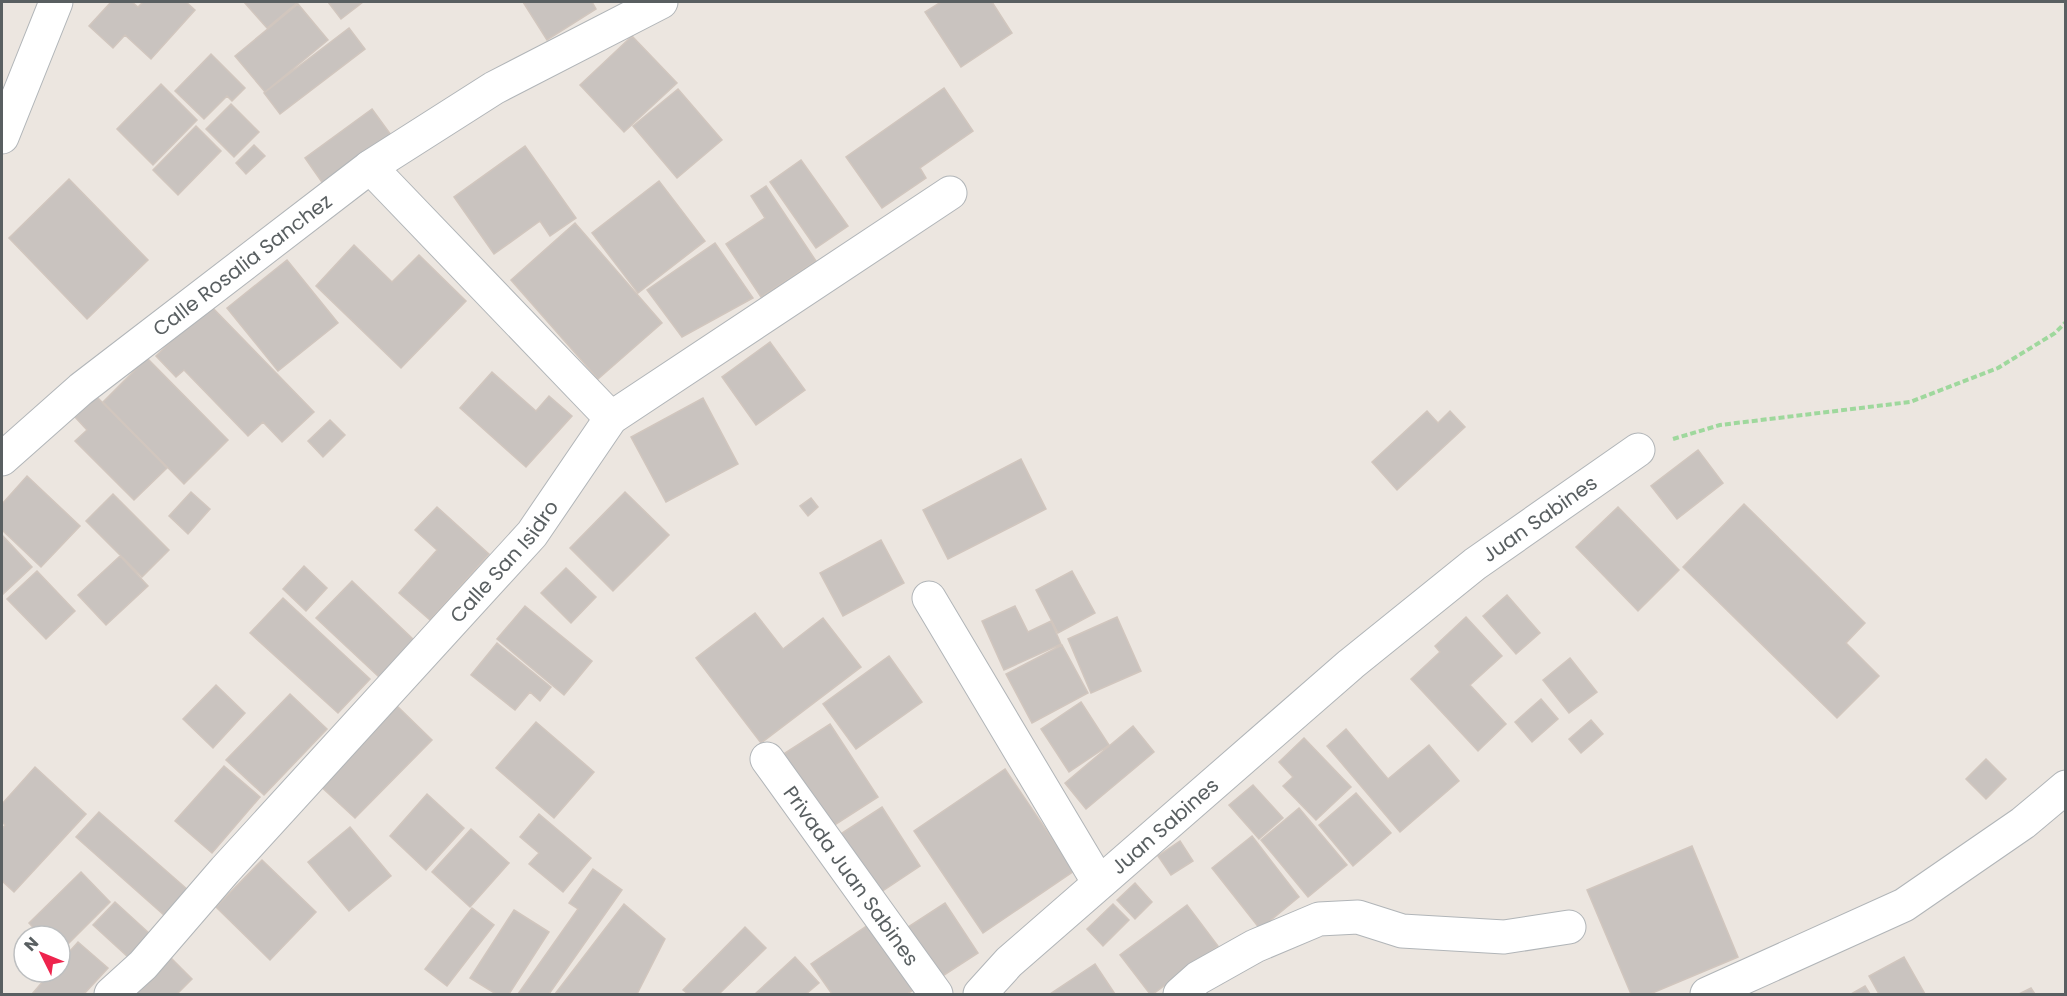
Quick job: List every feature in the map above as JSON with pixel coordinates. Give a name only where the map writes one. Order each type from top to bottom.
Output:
[{"type":"street","points":[[2,137],[56,2]]},
{"type":"street","name":"Calle Rosalia Sanchez","points":[[2,459],[81,389],[370,167],[494,88],[661,2]]},
{"type":"street","points":[[370,167],[610,418]]},
{"type":"street","name":"Calle San Isidro","points":[[111,994],[142,965],[225,870],[532,534],[610,418],[950,193]]},
{"type":"street","name":"Juan Sabines","points":[[980,994],[1009,962],[1351,664],[1475,564],[1638,450]]},
{"type":"street","name":"Juan Sabines","points":[[928,598],[1099,883]]},
{"type":"street","name":"Privada Juan Sabines","points":[[766,759],[936,994]]},
{"type":"street","points":[[1707,994],[1904,905],[2023,823],[2066,787]]},
{"type":"street","points":[[1180,994],[1198,978],[1255,946],[1319,919],[1358,917],[1402,931],[1504,937],[1569,927]]},
{"type":"path","points":[[1638,450],[1720,425],[1910,402],[1998,368],[2055,333],[2066,322]]},
{"type":"building","points":[[111,2],[132,2],[138,7],[143,2],[186,2],[195,10],[151,59],[125,35],[113,48],[89,26]]},
{"type":"building","points":[[244,2],[298,2],[267,28]]},
{"type":"building","points":[[328,2],[363,2],[341,19]]},
{"type":"building","points":[[523,2],[592,2],[596,9],[547,40]]},
{"type":"building","points":[[941,2],[992,2],[1012,33],[961,67],[925,12]]},
{"type":"building","points":[[298,4],[328,40],[265,92],[235,56]]},
{"type":"building","points":[[349,28],[365,49],[280,114],[264,93]]},
{"type":"building","points":[[632,36],[677,83],[624,132],[580,85]]},
{"type":"building","points":[[211,54],[245,88],[232,101],[227,96],[204,119],[175,91]]},
{"type":"building","points":[[161,84],[197,120],[153,165],[117,129]]},
{"type":"building","points":[[944,88],[973,131],[920,168],[926,178],[882,208],[846,157]]},
{"type":"building","points":[[678,89],[722,140],[677,178],[633,126]]},
{"type":"building","points":[[231,104],[259,132],[234,157],[206,129]]},
{"type":"building","points":[[372,109],[394,139],[326,188],[305,158]]},
{"type":"building","points":[[196,126],[221,151],[178,195],[153,170]]},
{"type":"building","points":[[254,145],[265,156],[246,174],[236,163]]},
{"type":"building","points":[[525,146],[576,218],[550,236],[540,221],[494,254],[454,197]]},
{"type":"building","points":[[801,160],[848,226],[816,248],[770,182]]},
{"type":"building","points":[[69,179],[148,260],[87,319],[9,238]]},
{"type":"building","points":[[659,181],[705,241],[638,293],[592,233]]},
{"type":"building","points":[[766,186],[816,261],[761,297],[726,244],[765,218],[751,196]]},
{"type":"building","points":[[575,223],[662,323],[598,379],[511,280]]},
{"type":"building","points":[[715,243],[753,298],[682,337],[647,290]]},
{"type":"building","points":[[354,245],[392,282],[419,255],[466,301],[401,368],[316,286]]},
{"type":"building","points":[[287,260],[338,323],[278,371],[227,308]]},
{"type":"building","points":[[209,304],[314,412],[282,442],[263,422],[248,436],[184,370],[176,377],[156,356]]},
{"type":"building","points":[[770,342],[805,390],[756,425],[722,377]]},
{"type":"building","points":[[147,358],[228,440],[184,484],[103,402]]},
{"type":"building","points":[[492,372],[536,411],[549,396],[572,416],[526,467],[460,408]]},
{"type":"building","points":[[96,396],[167,468],[134,500],[75,441],[87,430],[75,417]]},
{"type":"building","points":[[703,398],[738,464],[666,502],[631,437]]},
{"type":"building","points":[[1427,411],[1438,423],[1450,411],[1465,427],[1397,490],[1372,462]]},
{"type":"building","points":[[330,420],[345,435],[323,457],[308,441]]},
{"type":"building","points":[[1698,450],[1723,483],[1677,519],[1651,486]]},
{"type":"building","points":[[1021,459],[1046,509],[948,559],[923,510]]},
{"type":"building","points":[[27,476],[80,526],[41,567],[2,530],[2,504]]},
{"type":"building","points":[[191,492],[210,509],[188,534],[169,516]]},
{"type":"building","points":[[625,492],[669,535],[613,591],[570,548]]},
{"type":"building","points":[[113,494],[169,550],[142,577],[86,521]]},
{"type":"building","points":[[811,498],[818,507],[808,516],[800,506]]},
{"type":"building","points":[[1744,504],[1865,623],[1846,643],[1879,676],[1837,718],[1683,567]]},
{"type":"building","points":[[437,507],[489,554],[430,620],[399,593],[437,550],[415,530]]},
{"type":"building","points":[[1618,507],[1679,570],[1638,611],[1576,547]]},
{"type":"building","points":[[2,535],[32,567],[2,595]]},
{"type":"building","points":[[881,540],[904,583],[843,616],[820,573]]},
{"type":"building","points":[[120,556],[148,586],[106,625],[78,595]]},
{"type":"building","points":[[304,566],[327,588],[306,611],[283,589]]},
{"type":"building","points":[[566,568],[596,597],[571,623],[541,593]]},
{"type":"building","points":[[37,571],[75,611],[46,639],[7,599]]},
{"type":"building","points":[[1072,571],[1095,613],[1058,633],[1036,590]]},
{"type":"building","points":[[352,581],[414,640],[379,677],[316,618]]},
{"type":"building","points":[[1507,595],[1540,633],[1516,654],[1483,616]]},
{"type":"building","points":[[283,598],[370,679],[338,713],[250,633]]},
{"type":"building","points":[[525,606],[592,661],[564,695],[497,639]]},
{"type":"building","points":[[1015,606],[1028,632],[1051,621],[1061,644],[1004,670],[982,621]]},
{"type":"building","points":[[755,613],[783,649],[823,618],[861,667],[761,743],[696,658]]},
{"type":"building","points":[[1117,617],[1141,671],[1091,693],[1068,639]]},
{"type":"building","points":[[1466,617],[1502,656],[1470,685],[1506,724],[1478,751],[1411,679],[1440,652],[1435,646]]},
{"type":"building","points":[[497,643],[551,687],[540,701],[530,692],[515,710],[471,675]]},
{"type":"building","points":[[1062,645],[1088,693],[1032,723],[1006,674]]},
{"type":"building","points":[[889,656],[922,702],[856,749],[823,704]]},
{"type":"building","points":[[1570,658],[1597,692],[1569,713],[1543,680]]},
{"type":"building","points":[[216,685],[245,713],[213,748],[183,719]]},
{"type":"building","points":[[290,694],[327,729],[264,795],[226,760]]},
{"type":"building","points":[[1541,699],[1558,719],[1532,742],[1515,722]]},
{"type":"building","points":[[1081,702],[1109,745],[1069,772],[1041,729]]},
{"type":"building","points":[[394,703],[432,740],[355,818],[317,783]]},
{"type":"building","points":[[1591,720],[1603,734],[1581,753],[1569,739]]},
{"type":"building","points":[[536,722],[594,772],[554,818],[496,768]]},
{"type":"building","points":[[830,724],[878,797],[830,828],[782,755]]},
{"type":"building","points":[[1133,726],[1154,752],[1086,809],[1065,783]]},
{"type":"building","points":[[1346,729],[1388,779],[1429,745],[1459,781],[1400,832],[1327,746]]},
{"type":"building","points":[[1304,738],[1351,787],[1316,820],[1283,786],[1293,777],[1279,762]]},
{"type":"building","points":[[1986,759],[2006,779],[1986,799],[1966,779]]},
{"type":"building","points":[[224,766],[260,797],[212,853],[175,821]]},
{"type":"building","points":[[35,767],[86,814],[14,892],[2,881],[2,829],[5,825],[2,822],[2,804]]},
{"type":"building","points":[[1005,769],[1074,871],[983,933],[914,831]]},
{"type":"building","points":[[1253,785],[1283,818],[1259,839],[1229,805]]},
{"type":"building","points":[[1356,793],[1391,833],[1353,866],[1319,825]]},
{"type":"building","points":[[427,794],[464,828],[426,870],[390,836]]},
{"type":"building","points":[[882,807],[920,866],[875,896],[836,837]]},
{"type":"building","points":[[1299,808],[1347,865],[1308,897],[1261,840]]},
{"type":"building","points":[[99,812],[188,890],[165,916],[76,837]]},
{"type":"building","points":[[539,814],[591,858],[563,892],[529,864],[539,853],[520,837]]},
{"type":"building","points":[[350,827],[391,876],[349,911],[308,862]]},
{"type":"building","points":[[471,829],[509,863],[470,907],[432,872]]},
{"type":"building","points":[[1252,836],[1299,897],[1260,929],[1212,868]]},
{"type":"building","points":[[1180,841],[1193,861],[1171,875],[1158,856]]},
{"type":"building","points":[[1692,846],[1738,957],[1650,994],[1631,994],[1587,890]]},
{"type":"building","points":[[262,860],[316,912],[270,960],[216,907]]},
{"type":"building","points":[[593,869],[622,890],[549,994],[518,994],[578,909],[569,903]]},
{"type":"building","points":[[81,872],[110,902],[72,940],[72,924],[29,923]]},
{"type":"building","points":[[1135,883],[1152,902],[1135,919],[1117,900]]},
{"type":"building","points":[[115,902],[150,934],[129,958],[93,925]]},
{"type":"building","points":[[945,903],[978,953],[935,981],[902,931]]},
{"type":"building","points":[[624,904],[665,939],[637,994],[555,994]]},
{"type":"building","points":[[1113,904],[1129,920],[1103,946],[1087,929]]},
{"type":"building","points":[[1187,905],[1218,946],[1150,994],[1120,955]]},
{"type":"building","points":[[472,908],[494,925],[447,986],[425,969]]},
{"type":"building","points":[[514,910],[549,932],[509,994],[496,994],[470,978]]},
{"type":"building","points":[[868,925],[913,990],[907,994],[832,994],[811,964]]},
{"type":"building","points":[[745,927],[766,948],[719,994],[688,994],[683,990]]},
{"type":"building","points":[[78,942],[108,968],[84,994],[32,994],[41,984],[72,984],[72,949]]},
{"type":"building","points":[[167,954],[192,979],[177,994],[127,994]]},
{"type":"building","points":[[795,957],[819,983],[806,994],[755,994]]},
{"type":"building","points":[[1904,957],[1925,994],[1879,994],[1869,976]]},
{"type":"building","points":[[1095,964],[1115,994],[1050,994]]},
{"type":"building","points":[[1865,986],[1870,994],[1851,994]]},
{"type":"building","points":[[2031,988],[2035,994],[2019,994]]}]
